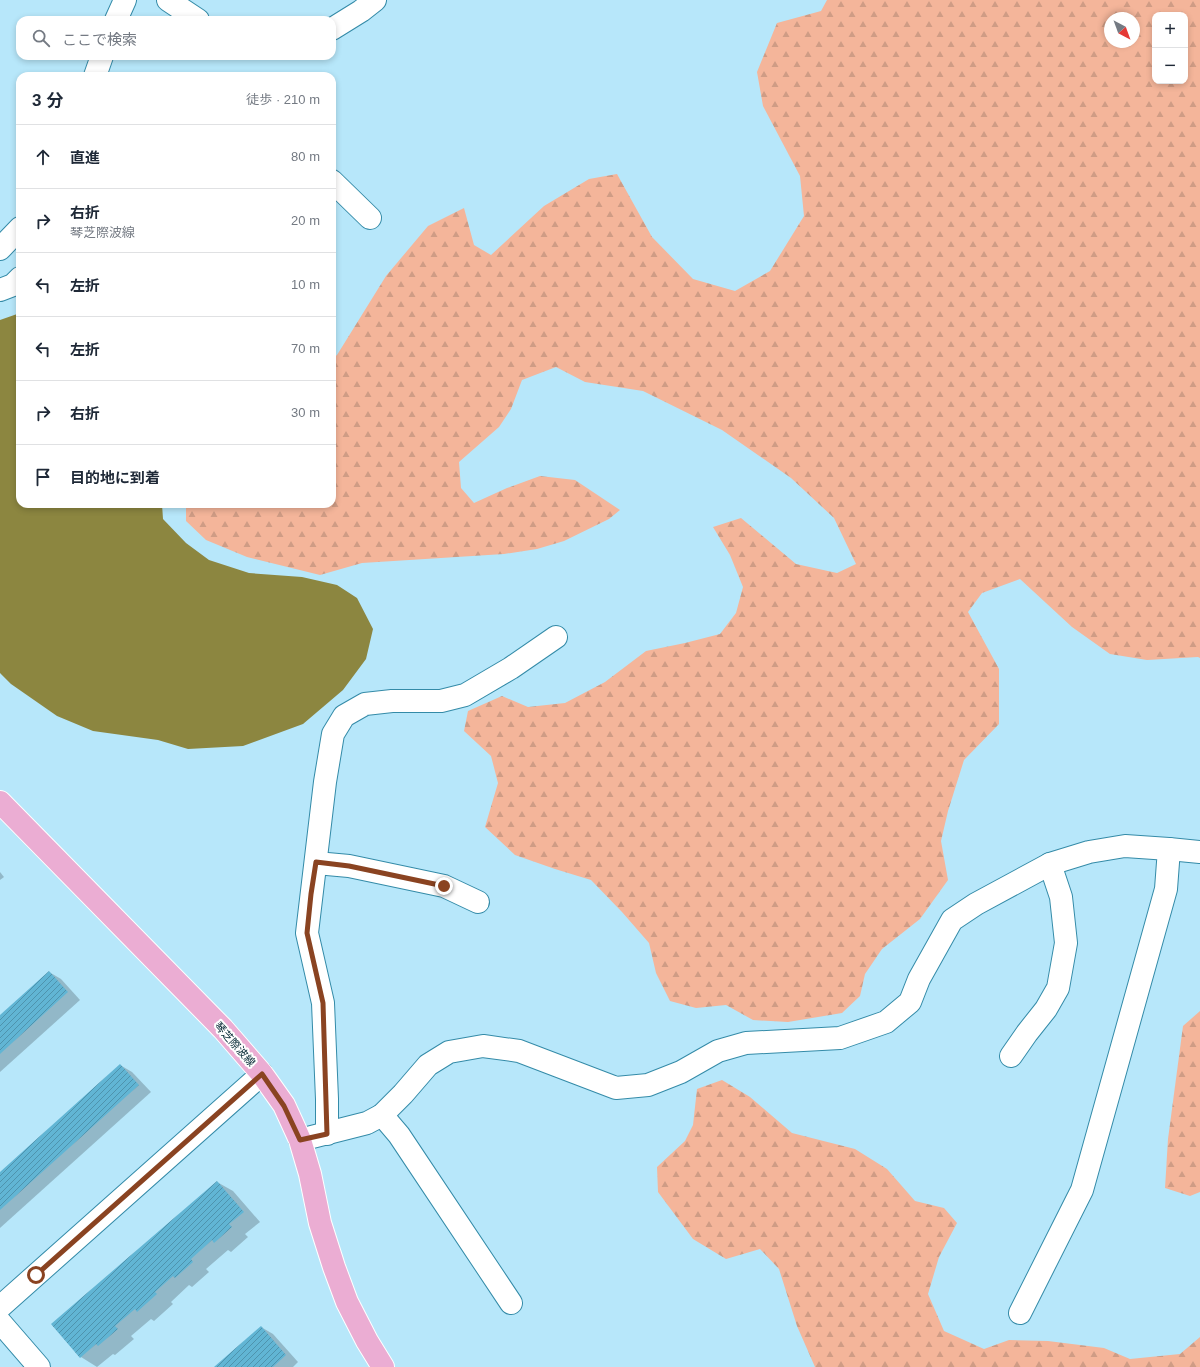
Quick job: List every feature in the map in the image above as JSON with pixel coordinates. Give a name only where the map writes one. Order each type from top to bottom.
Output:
[{"type":"main road","name":"琴芝際波線","points":[[0,802],[223,1029],[262,1074],[284,1106],[300,1140],[310,1174],[320,1223],[347,1302],[367,1341],[383,1367]]},
{"type":"street","points":[[118,16],[125,0]]},
{"type":"street","points":[[168,0],[192,16]]},
{"type":"street","points":[[336,27],[376,0]]},
{"type":"street","points":[[96,72],[101,60]]},
{"type":"street","points":[[336,185],[370,218]]},
{"type":"street","points":[[0,249],[16,232]]},
{"type":"street","points":[[0,290],[13,285],[16,282]]},
{"type":"street","points":[[327,1134],[323,1003],[307,933],[325,782],[333,734],[344,716],[365,704],[392,701],[441,701],[465,695],[511,668],[556,637]]},
{"type":"street","points":[[300,1140],[367,1123],[382,1115],[403,1094],[428,1064],[449,1052],[483,1046],[519,1051],[616,1088],[648,1085],[681,1072],[718,1051],[746,1043],[840,1038],[886,1022],[910,1002],[920,979],[952,920],[976,904],[1050,864],[1090,852],[1125,846],[1200,852]]},
{"type":"street","points":[[1020,1313],[1082,1190],[1166,889],[1168,849]]},
{"type":"street","points":[[316,862],[349,866],[444,886],[478,902]]},
{"type":"street","points":[[1011,1056],[1046,1009],[1058,988],[1066,943],[1061,897],[1050,864]]},
{"type":"street","points":[[0,1307],[262,1074]]},
{"type":"street","points":[[382,1115],[399,1135],[511,1303]]},
{"type":"street","points":[[0,1322],[38,1367]]},
{"type":"green space","points":[[827,0],[1200,0],[1200,658],[1147,660],[1110,654],[1072,627],[1020,579],[982,593],[968,612],[999,669],[999,724],[964,760],[948,811],[941,841],[948,880],[920,919],[882,949],[865,974],[860,996],[842,1013],[788,1022],[753,1020],[726,1005],[696,1008],[670,1001],[656,973],[649,943],[591,880],[515,855],[485,827],[498,783],[491,756],[464,731],[468,711],[502,696],[528,707],[565,703],[605,682],[646,651],[720,634],[736,613],[743,587],[730,555],[713,527],[741,518],[796,564],[837,573],[856,564],[834,518],[791,478],[722,430],[643,391],[585,382],[556,367],[522,380],[511,409],[499,427],[459,462],[461,488],[474,503],[507,488],[540,476],[575,480],[620,510],[609,519],[564,541],[537,549],[504,554],[362,563],[320,575],[247,557],[206,540],[186,521],[186,508],[336,508],[336,356],[386,276],[428,226],[464,208],[474,245],[491,255],[544,206],[589,179],[617,174],[652,237],[693,279],[735,291],[770,271],[804,216],[800,176],[763,106],[757,72],[777,23],[821,11]]},
{"type":"green space","points":[[1200,1011],[1200,1192],[1190,1196],[1165,1188],[1168,1139],[1183,1026]]},
{"type":"green space","points":[[722,1080],[750,1097],[792,1133],[855,1149],[887,1169],[915,1201],[944,1208],[957,1223],[939,1257],[928,1294],[944,1331],[984,1349],[1009,1340],[1048,1341],[1104,1348],[1130,1359],[1180,1354],[1200,1337],[1200,1367],[815,1367],[797,1326],[779,1269],[760,1249],[726,1259],[693,1239],[658,1192],[657,1167],[685,1141],[693,1125],[697,1089]]},
{"type":"shaded area","points":[[16,314],[16,508],[162,508],[163,519],[186,543],[209,560],[249,573],[302,577],[337,585],[357,598],[373,629],[366,659],[343,690],[303,724],[243,746],[188,749],[158,740],[93,731],[57,716],[11,684],[0,673],[0,320]]},
{"type":"building","points":[[49,971],[68,992],[0,1054],[0,1015]]},
{"type":"building","points":[[120,1064],[139,1085],[0,1210],[0,1172]]},
{"type":"building","points":[[217,1181],[244,1212],[229,1224],[232,1227],[214,1243],[212,1240],[191,1259],[193,1262],[175,1278],[173,1276],[155,1292],[157,1294],[137,1312],[135,1309],[115,1326],[118,1329],[98,1346],[96,1344],[80,1358],[51,1324]]},
{"type":"building","points":[[261,1326],[286,1355],[273,1367],[214,1367]]},
{"type":"route","points":[[36,1275],[262,1074],[284,1106],[300,1140],[327,1134],[323,1003],[307,933],[316,862],[349,866],[444,886]]}]
